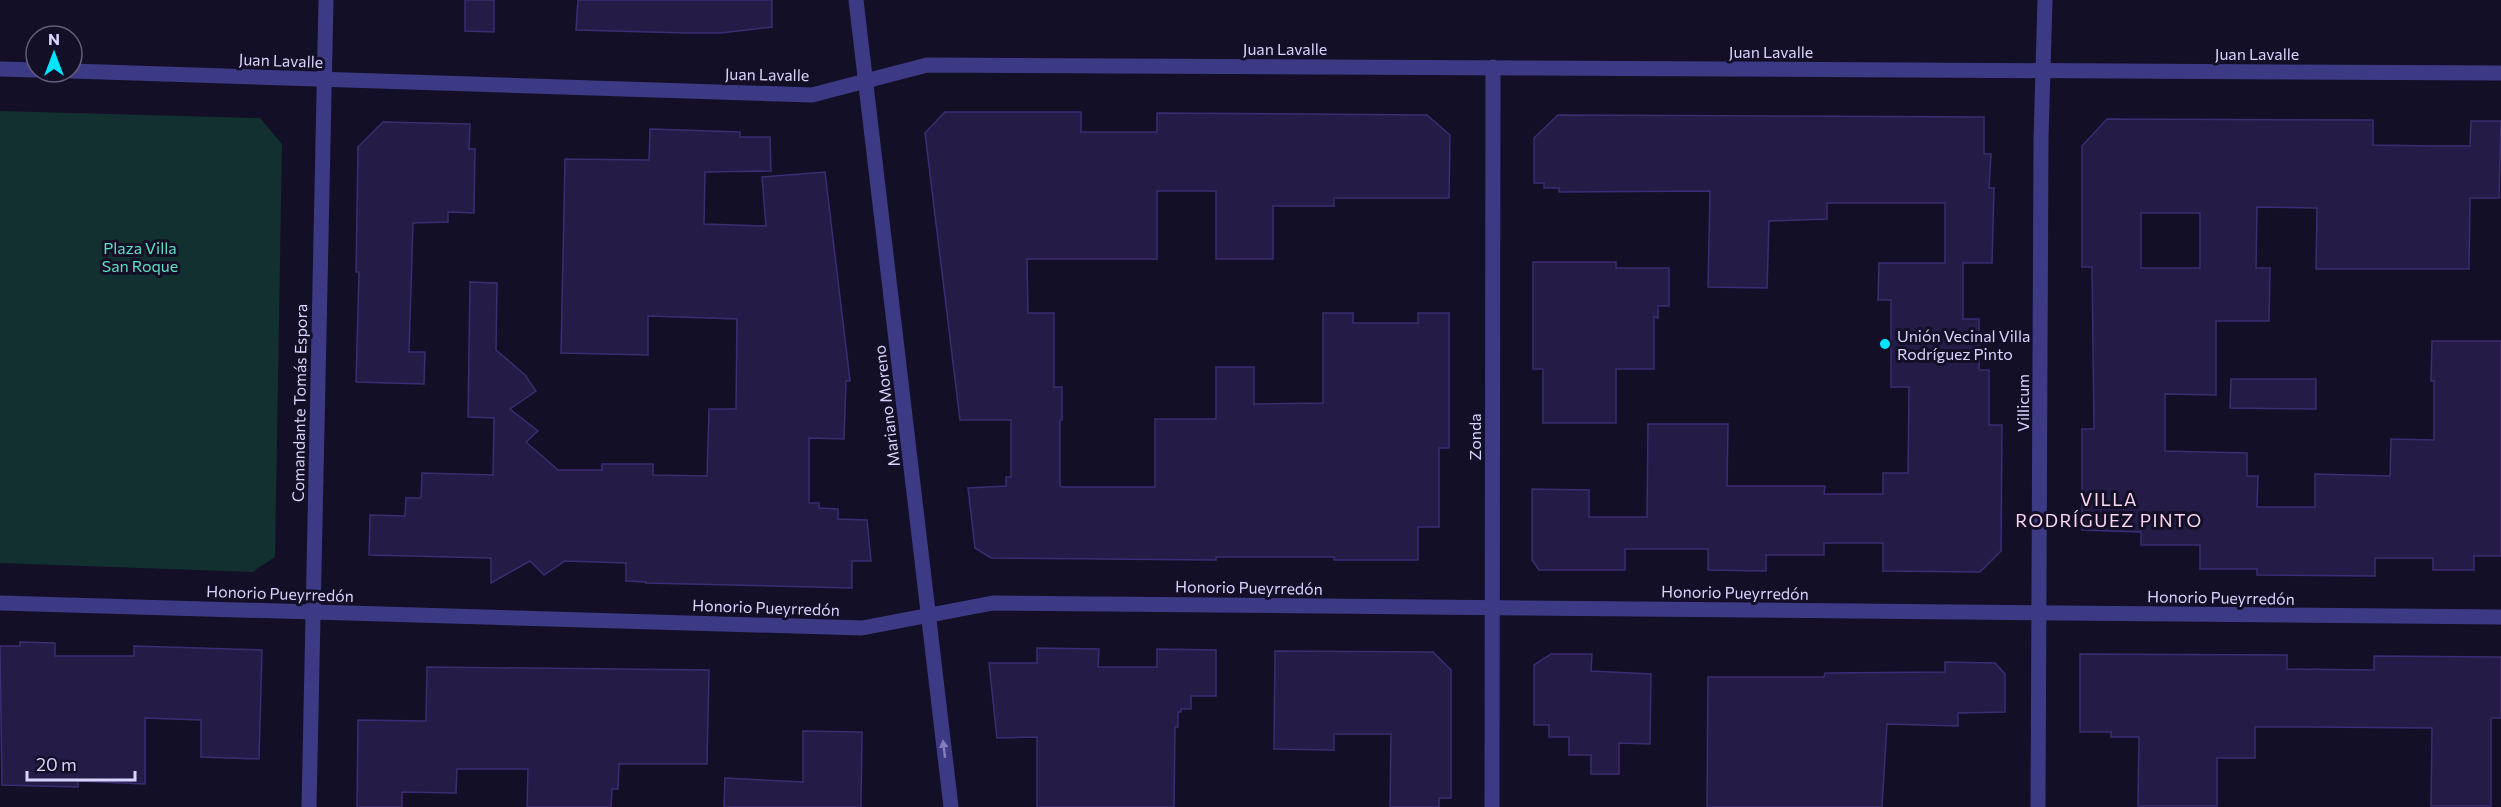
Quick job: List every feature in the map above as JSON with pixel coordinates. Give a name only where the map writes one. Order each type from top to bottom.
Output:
[{"type":"street","name":"Comandante Tomás Espora","points":[[309,807],[326,0]]},
{"type":"street","name":"Mariano Moreno","points":[[856,0],[951,807]]},
{"type":"street","name":"Villicum","points":[[2038,807],[2045,0]]},
{"type":"street","name":"Juan Lavalle","points":[[84,71],[812,94],[927,65],[2501,73]]},
{"type":"street","name":"Zonda","points":[[1492,807],[1493,67]]},
{"type":"street","points":[[0,69],[24,70]]},
{"type":"street","name":"Honorio Pueyrredón","points":[[0,603],[862,628],[993,603],[2501,617]]},
{"type":"green space","name":"Plaza Villa San Roque","points":[[0,111],[260,118],[282,144],[275,557],[252,572],[0,563]]},
{"type":"building","points":[[465,0],[494,0],[494,32],[465,31]]},
{"type":"building","points":[[578,0],[772,0],[772,27],[720,33],[576,30]]},
{"type":"building","points":[[945,112],[1081,112],[1081,132],[1157,132],[1157,113],[1427,115],[1450,135],[1449,198],[1334,198],[1334,206],[1273,206],[1273,259],[1216,259],[1216,191],[1157,191],[1157,259],[1027,259],[1028,313],[1054,313],[1054,387],[1062,387],[1060,486],[1062,487],[1155,487],[1155,419],[1216,419],[1216,367],[1254,367],[1254,404],[1323,403],[1323,313],[1353,313],[1353,323],[1418,323],[1418,313],[1449,313],[1449,448],[1439,448],[1439,527],[1418,527],[1418,560],[1334,560],[1334,557],[1216,557],[1216,560],[991,558],[975,548],[968,488],[1006,486],[1006,477],[1011,477],[1011,420],[960,420],[925,133]]},
{"type":"building","points":[[1558,115],[1984,117],[1984,154],[1991,154],[1989,188],[1994,188],[1992,263],[1963,263],[1963,319],[1979,319],[1979,370],[1989,370],[1989,425],[2002,425],[2001,551],[1980,572],[1883,571],[1883,543],[1824,543],[1824,555],[1766,555],[1766,571],[1708,570],[1708,549],[1625,549],[1625,570],[1539,570],[1532,560],[1532,489],[1589,490],[1589,517],[1647,517],[1648,424],[1728,424],[1727,486],[1825,486],[1824,494],[1883,494],[1883,473],[1908,473],[1909,387],[1891,387],[1891,300],[1878,300],[1879,263],[1945,263],[1945,203],[1827,203],[1827,219],[1769,221],[1767,288],[1708,287],[1710,191],[1559,192],[1559,188],[1544,188],[1544,183],[1534,183],[1534,138]]},
{"type":"building","points":[[2107,119],[2373,120],[2373,145],[2432,146],[2470,146],[2471,121],[2501,121],[2499,198],[2470,198],[2469,269],[2316,269],[2317,208],[2257,207],[2256,268],[2270,268],[2269,321],[2216,321],[2216,395],[2165,394],[2165,451],[2247,453],[2247,476],[2258,476],[2257,507],[2315,507],[2315,474],[2390,476],[2391,439],[2434,440],[2434,381],[2431,381],[2432,341],[2501,341],[2501,556],[2474,556],[2474,570],[2433,570],[2433,558],[2375,558],[2375,576],[2257,575],[2257,569],[2200,569],[2200,545],[2141,545],[2141,532],[2082,530],[2082,429],[2094,429],[2092,267],[2082,267],[2082,146]],"holes":[[[2141,213],[2200,213],[2200,268],[2141,268]]]},
{"type":"building","points":[[383,122],[470,124],[469,149],[475,149],[474,213],[448,212],[448,222],[413,223],[409,352],[425,352],[424,384],[356,382],[359,272],[356,272],[358,147]]},
{"type":"building","points":[[650,129],[740,132],[740,137],[770,137],[771,171],[705,172],[704,224],[766,226],[762,177],[825,172],[850,381],[846,381],[844,439],[809,438],[809,503],[819,503],[819,508],[838,509],[838,519],[867,520],[871,561],[852,561],[852,588],[646,583],[626,581],[626,563],[565,561],[544,575],[530,561],[491,583],[491,558],[369,555],[370,515],[405,516],[406,498],[421,498],[422,473],[493,475],[494,418],[468,417],[470,282],[497,283],[496,350],[525,375],[536,391],[510,409],[538,431],[526,442],[558,470],[602,470],[602,464],[653,464],[653,475],[707,476],[709,409],[736,409],[737,319],[648,316],[648,355],[561,353],[565,159],[649,160]]},
{"type":"building","points":[[1533,262],[1616,262],[1616,268],[1669,268],[1669,306],[1658,306],[1658,318],[1654,317],[1654,369],[1616,369],[1616,423],[1543,423],[1543,369],[1533,369]]},
{"type":"building","points":[[2231,379],[2316,379],[2316,409],[2230,408]]},
{"type":"building","points":[[20,642],[55,643],[55,656],[134,656],[134,646],[262,650],[259,759],[201,757],[201,720],[145,718],[145,784],[78,781],[78,787],[2,785],[0,646],[20,646]]},
{"type":"building","points":[[1037,648],[1099,649],[1098,667],[1157,667],[1157,649],[1216,650],[1216,696],[1191,696],[1191,709],[1181,709],[1181,712],[1178,712],[1178,727],[1175,727],[1174,807],[1037,807],[1037,737],[997,738],[989,663],[1037,663]]},
{"type":"building","points":[[1275,651],[1433,652],[1451,670],[1451,798],[1439,798],[1439,807],[1390,807],[1391,734],[1334,734],[1334,750],[1274,749]]},
{"type":"building","points":[[1551,654],[1592,654],[1591,671],[1651,674],[1650,744],[1619,743],[1619,774],[1591,774],[1591,755],[1569,755],[1569,737],[1549,737],[1549,725],[1534,725],[1534,665]]},
{"type":"building","points":[[2080,654],[2287,655],[2287,669],[2374,670],[2374,656],[2501,657],[2501,718],[2491,718],[2491,806],[2431,806],[2432,728],[2255,727],[2255,758],[2217,758],[2217,806],[2138,806],[2139,737],[2111,737],[2111,732],[2080,732]]},
{"type":"building","points":[[1945,662],[1995,663],[2005,674],[2005,712],[1958,713],[1958,726],[1887,724],[1882,807],[1707,807],[1708,677],[1824,677],[1825,673],[1945,672]]},
{"type":"building","points":[[427,667],[709,670],[707,764],[619,764],[618,789],[612,789],[611,807],[527,807],[528,769],[457,769],[456,793],[402,792],[402,807],[357,807],[358,720],[426,721]]},
{"type":"building","points":[[803,731],[862,732],[861,807],[724,807],[725,778],[803,782]]},
{"type":"place","name":"Unión Vecinal Villa Rodríguez Pinto","points":[[1885,344]]},
{"type":"district","name":"VILLA RODRÍGUEZ PINTO","points":[[2109,509]]}]
